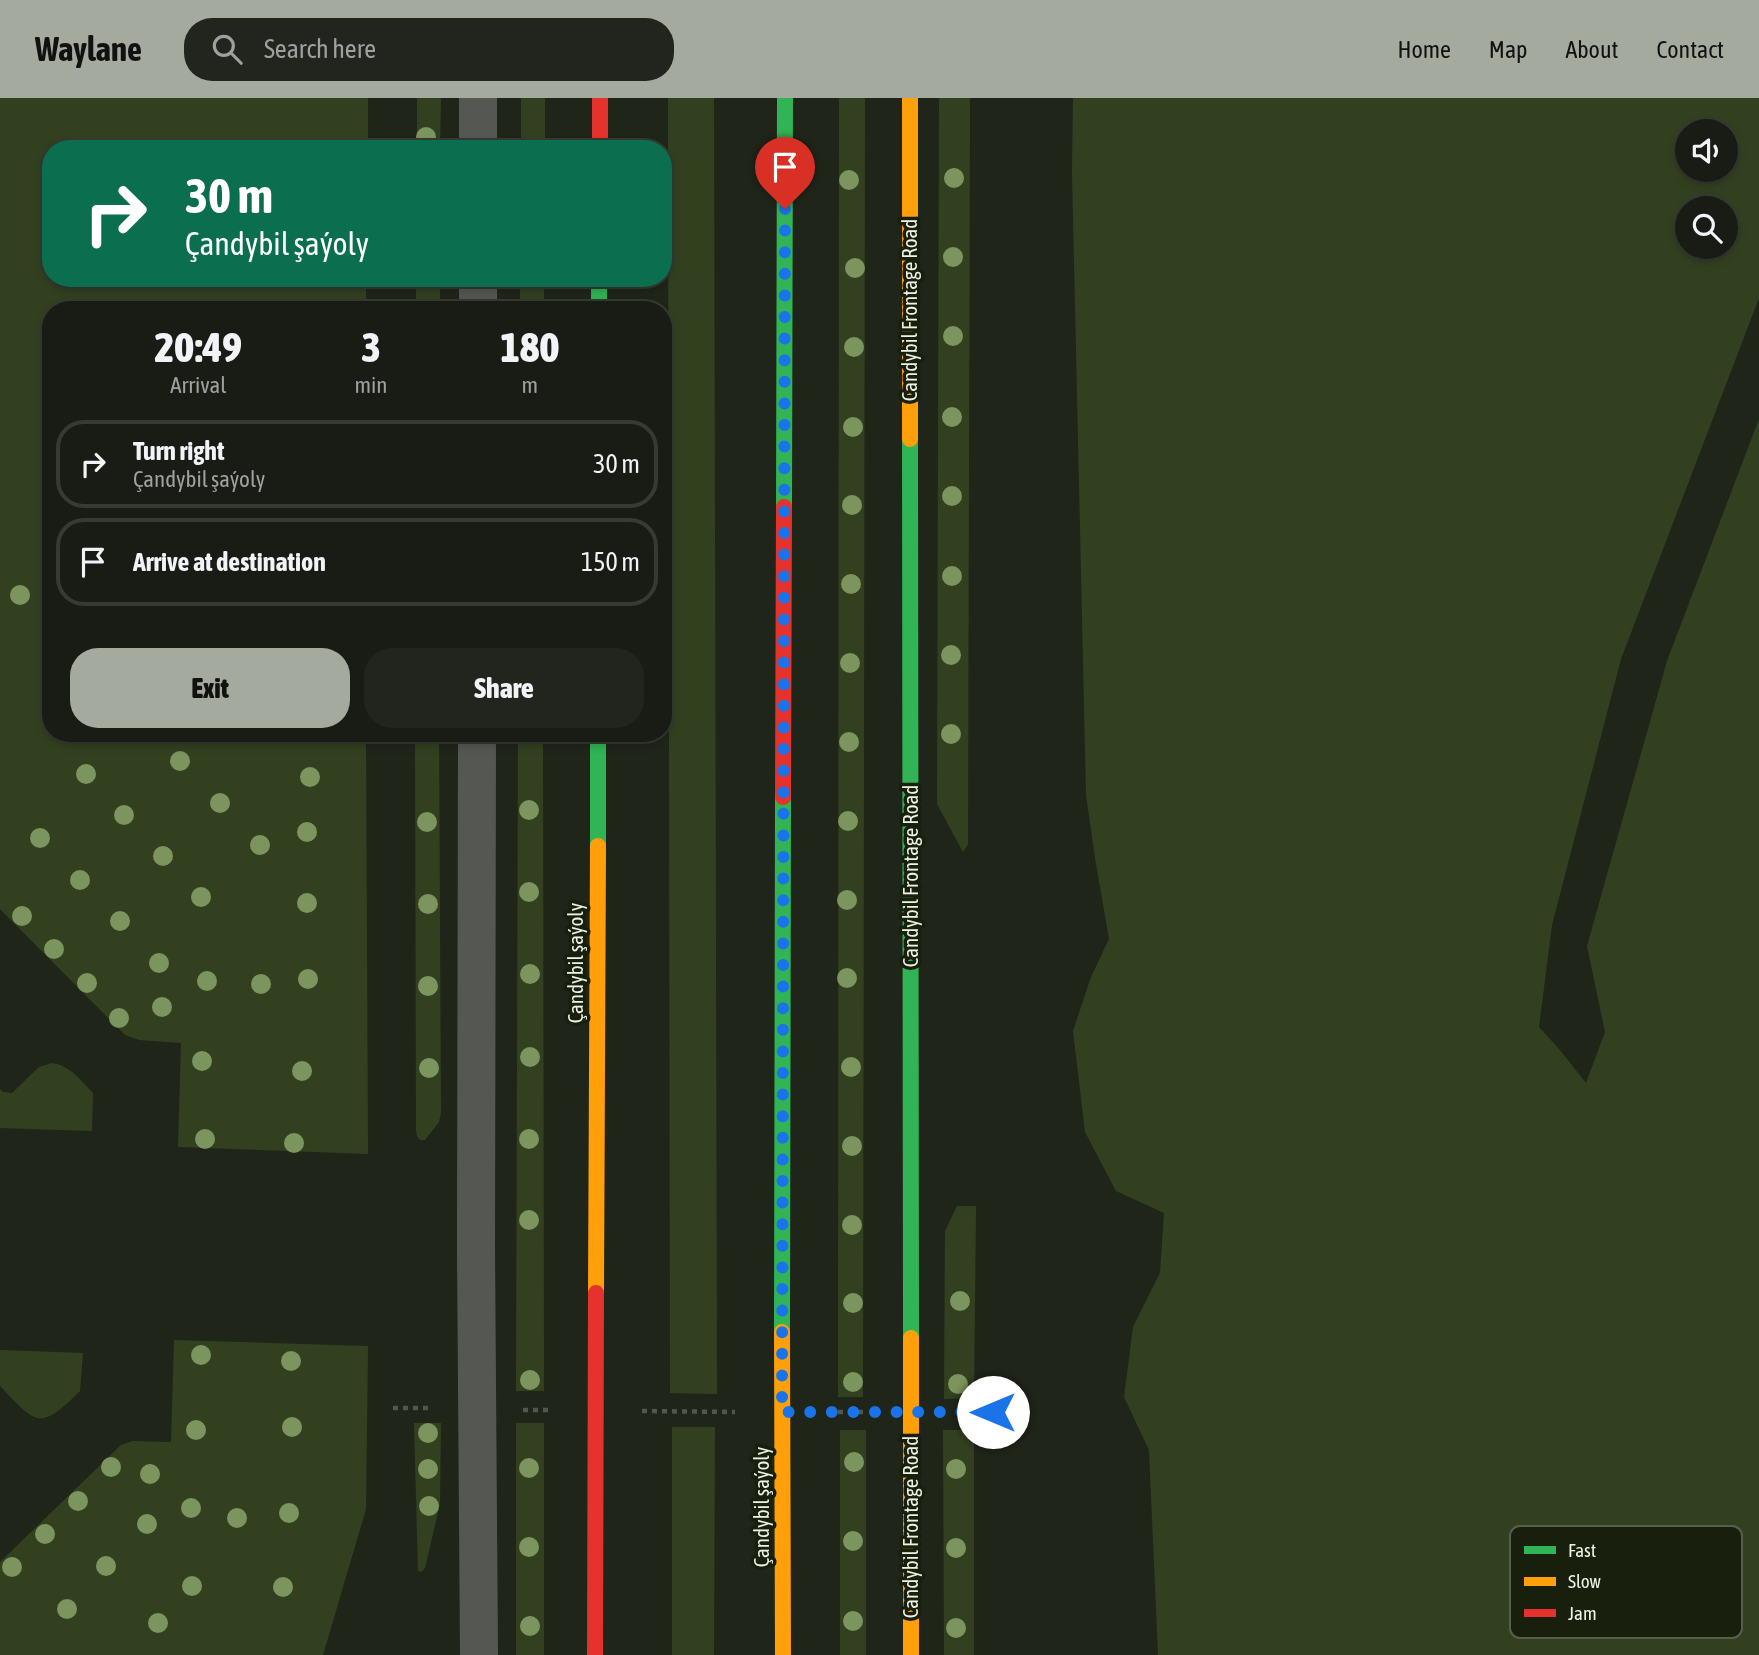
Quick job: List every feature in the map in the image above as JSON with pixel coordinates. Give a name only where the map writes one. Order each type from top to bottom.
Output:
[{"type":"main road","points":[[600,98],[600,140]]},
{"type":"main road","name":"Çandybil şaýoly","points":[[783,1655],[785,98]]},
{"type":"main road","name":"Candybil Frontage Road","points":[[910,98],[911,1655]]},
{"type":"main road","name":"Çandybil şaýoly","points":[[595,1655],[598,742]]},
{"type":"street","points":[[478,98],[478,140]]},
{"type":"street","points":[[477,742],[476,1248],[480,1655]]},
{"type":"path","points":[[393,1408],[993,1412]]},
{"type":"green space","points":[[0,98],[368,98],[368,140],[42,140],[42,287],[366,287],[366,301],[42,301],[42,742],[366,742],[368,1154],[178,1147],[181,1043],[139,1040],[125,1035],[0,909]]},
{"type":"green space","points":[[417,98],[441,98],[440,140],[417,140]]},
{"type":"green space","points":[[521,98],[545,98],[545,140],[521,140]]},
{"type":"green space","points":[[668,98],[714,98],[717,1394],[670,1393],[669,742],[672,742],[672,301],[668,301],[668,287],[672,287],[672,140],[668,140]]},
{"type":"green space","points":[[839,98],[865,98],[863,1397],[838,1397]]},
{"type":"green space","points":[[939,98],[970,98],[968,844],[963,852],[937,804]]},
{"type":"green space","points":[[1073,98],[1759,98],[1759,298],[1621,659],[1552,925],[1539,1027],[1586,1083],[1605,1032],[1587,946],[1667,661],[1759,419],[1759,1655],[1158,1655],[1149,1450],[1124,1397],[1133,1327],[1160,1273],[1164,1213],[1116,1191],[1085,1132],[1073,1031],[1091,977],[1109,939],[1086,795],[1072,172]]},
{"type":"green space","points":[[416,287],[440,287],[440,301],[416,301]]},
{"type":"green space","points":[[520,287],[544,287],[544,301],[520,301]]},
{"type":"green space","points":[[415,742],[439,742],[441,1112],[439,1122],[425,1140],[420,1140],[416,1130]]},
{"type":"green space","points":[[518,742],[543,742],[544,1391],[516,1391]]},
{"type":"green space","points":[[52,1063],[70,1070],[93,1093],[92,1131],[0,1128],[0,1089],[12,1093],[39,1067]]},
{"type":"green space","points":[[957,1206],[976,1206],[974,1398],[944,1399],[945,1231]]},
{"type":"green space","points":[[174,1340],[368,1346],[366,1509],[323,1655],[0,1655],[0,1562],[121,1445],[132,1441],[171,1442]]},
{"type":"green space","points":[[0,1350],[83,1353],[80,1391],[56,1413],[39,1418],[31,1415],[0,1386]]},
{"type":"green space","points":[[414,1423],[441,1423],[440,1504],[425,1568],[421,1572],[418,1571]]},
{"type":"green space","points":[[516,1423],[544,1423],[544,1655],[516,1655]]},
{"type":"green space","points":[[672,1427],[715,1427],[714,1655],[672,1655]]},
{"type":"green space","points":[[840,1430],[866,1430],[866,1655],[840,1655]]},
{"type":"green space","points":[[943,1430],[974,1430],[974,1655],[944,1655]]},
{"type":"traffic: fast","points":[[784,507],[785,98]]},
{"type":"traffic: fast","points":[[599,287],[599,301]]},
{"type":"traffic: fast","points":[[910,439],[911,1338]]},
{"type":"traffic: fast","points":[[598,742],[598,846]]},
{"type":"traffic: fast","points":[[782,1332],[783,797]]},
{"type":"traffic: slow","points":[[910,98],[910,439]]},
{"type":"traffic: slow","points":[[596,1293],[598,846]]},
{"type":"traffic: slow","points":[[782,1332],[783,1655]]},
{"type":"traffic: slow","points":[[911,1338],[911,1655]]},
{"type":"traffic: jam","points":[[600,98],[600,140]]},
{"type":"traffic: jam","points":[[783,797],[784,507]]},
{"type":"traffic: jam","points":[[595,1655],[596,1293]]},
{"type":"route","points":[[785,209],[782,1412],[993,1412]]}]
